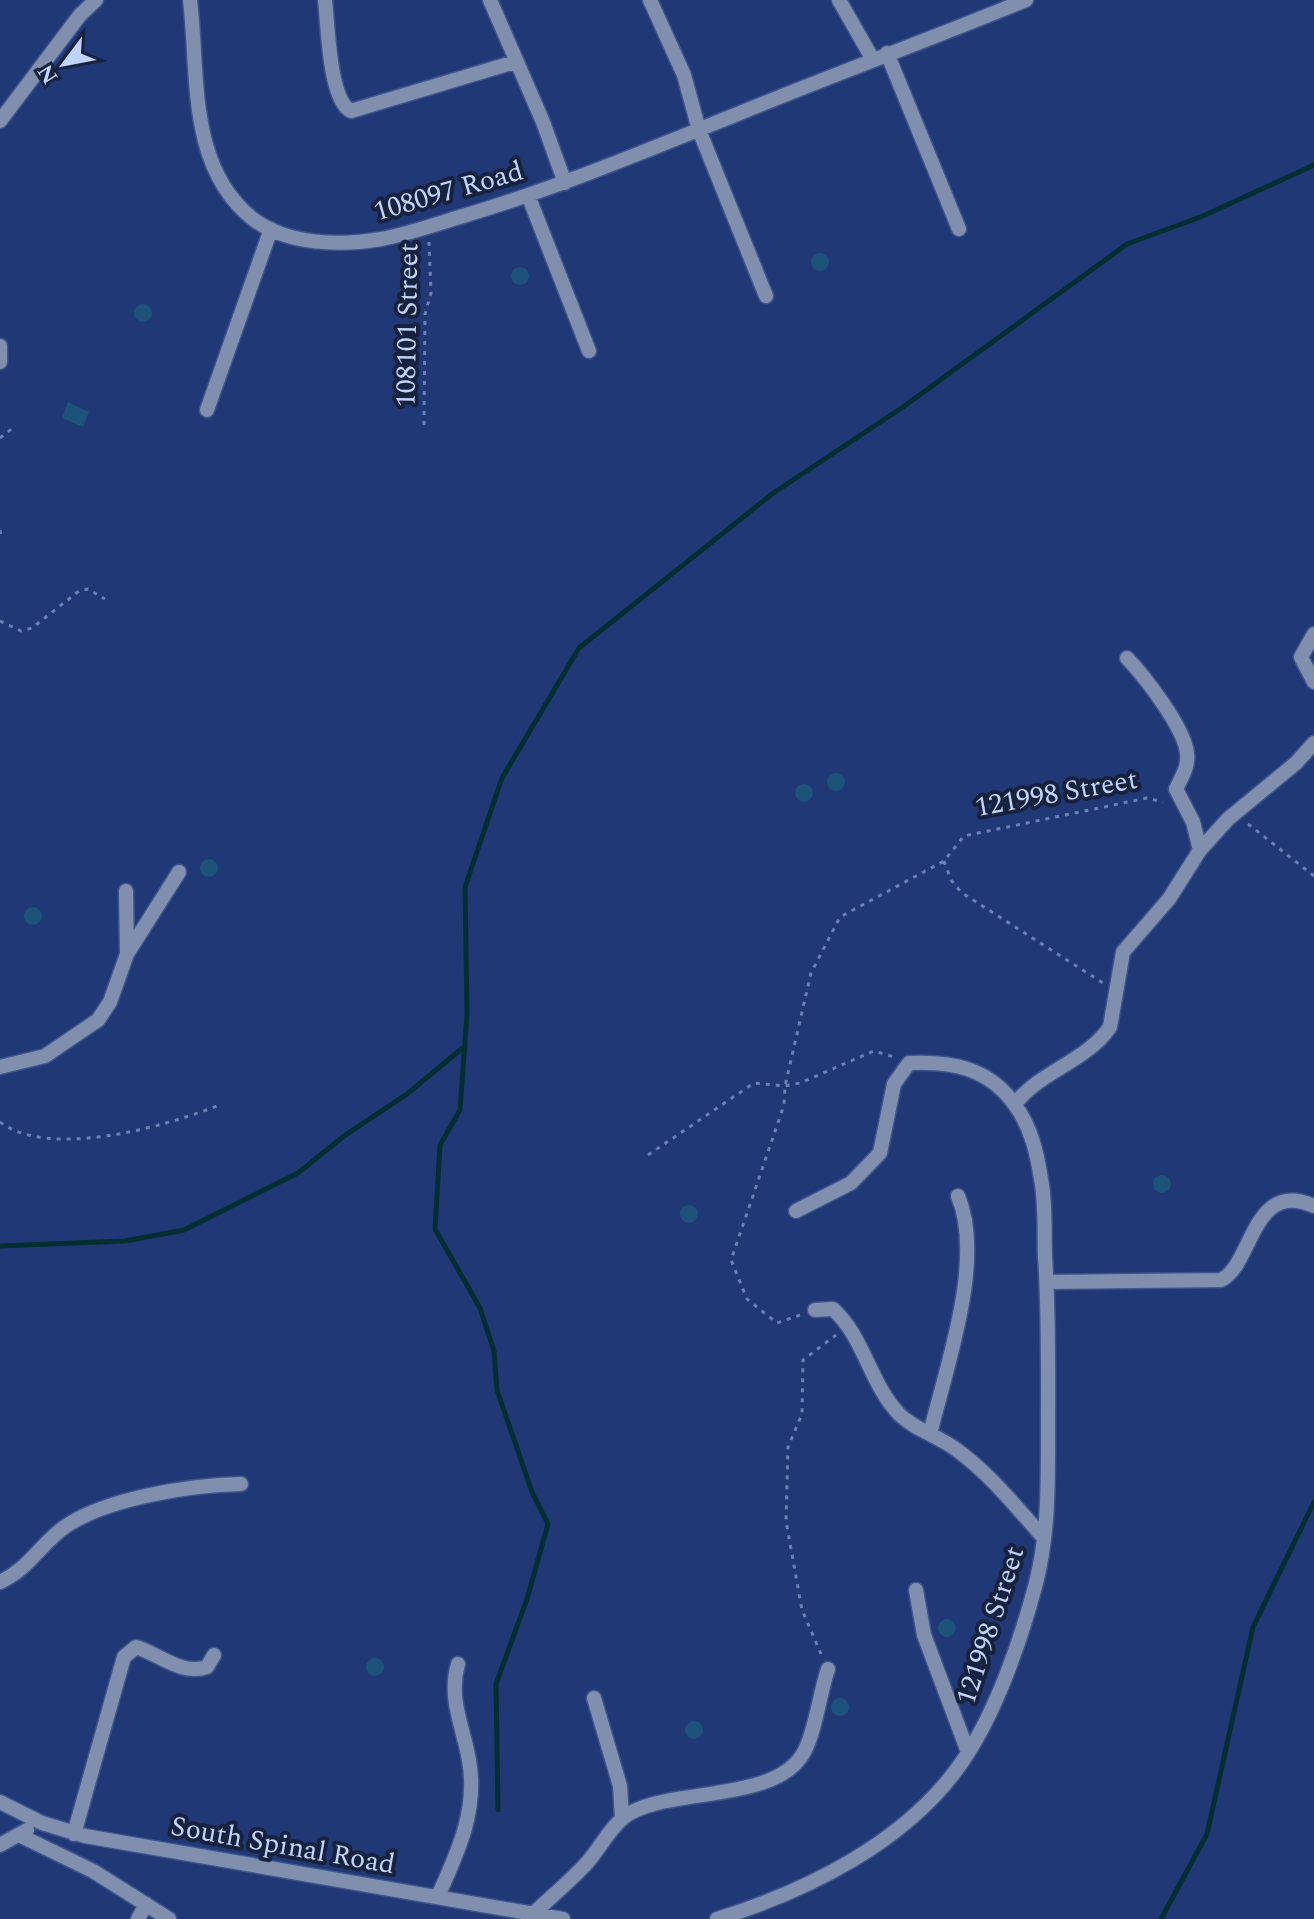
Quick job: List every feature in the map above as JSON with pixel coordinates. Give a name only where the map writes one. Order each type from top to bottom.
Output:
[{"type":"street","points":[[0,121],[80,15],[96,0]]},
{"type":"street","name":"108097 Road","points":[[190,0],[196,97],[204,138],[218,176],[253,219],[299,239],[335,243],[381,239],[565,183],[872,58],[1026,0]]},
{"type":"street","points":[[325,0],[336,90],[343,106],[351,111],[515,62]]},
{"type":"street","points":[[490,0],[543,122],[565,183]]},
{"type":"street","points":[[650,0],[684,75],[699,130],[766,296]]},
{"type":"street","points":[[839,0],[872,58]]},
{"type":"street","points":[[887,53],[959,229]]},
{"type":"street","points":[[528,195],[589,351]]},
{"type":"street","points":[[207,410],[271,229]]},
{"type":"street","points":[[0,346],[0,362]]},
{"type":"street","points":[[1314,634],[1301,657],[1314,682]]},
{"type":"street","points":[[1127,658],[1156,688],[1184,742],[1187,763],[1176,789],[1193,822],[1200,850]]},
{"type":"street","points":[[1015,1104],[1026,1089],[1070,1062],[1105,1035],[1110,1027],[1123,952],[1144,923],[1169,899],[1200,850],[1228,819],[1296,763],[1314,743]]},
{"type":"street","points":[[0,1067],[45,1056],[98,1020],[110,1002],[127,954],[179,872]]},
{"type":"street","points":[[126,891],[127,954]]},
{"type":"street","points":[[796,1211],[851,1183],[880,1153],[894,1084],[909,1063]]},
{"type":"street","name":"121998 Street","points":[[717,1919],[762,1905],[867,1850],[904,1825],[936,1793],[968,1752],[1002,1682],[1036,1583],[1044,1538],[1050,1345],[1042,1183],[1031,1134],[1015,1104],[989,1078],[972,1068],[942,1063],[909,1063]]},
{"type":"street","points":[[930,1434],[960,1309],[967,1232],[958,1196]]},
{"type":"street","points":[[1047,1282],[1221,1280],[1232,1271],[1252,1229],[1286,1201],[1313,1202]]},
{"type":"street","points":[[815,1310],[833,1309],[848,1325]]},
{"type":"street","name":"121998 Street","points":[[848,1325],[888,1402],[902,1417],[956,1449],[989,1478],[1044,1538]]},
{"type":"street","points":[[0,1582],[30,1563],[68,1524],[88,1515],[185,1487],[241,1484]]},
{"type":"street","points":[[916,1590],[924,1635],[968,1752]]},
{"type":"street","points":[[74,1834],[124,1657],[136,1647],[188,1669],[199,1670],[207,1667],[214,1655]]},
{"type":"street","points":[[438,1896],[468,1823],[472,1798],[470,1761],[454,1700],[453,1679],[458,1664]]},
{"type":"street","points":[[535,1912],[585,1865],[622,1818],[655,1803],[713,1796],[743,1788],[796,1764],[805,1751],[828,1669]]},
{"type":"street","points":[[594,1698],[620,1786],[622,1818]]},
{"type":"street","name":"South Spinal Road","points":[[0,1802],[42,1823],[74,1834],[563,1919]]},
{"type":"street","points":[[0,1845],[42,1823]]},
{"type":"street","points":[[19,1835],[93,1871],[169,1919]]},
{"type":"street","points":[[138,1919],[146,1904]]},
{"type":"path","name":"108101 Street","points":[[424,425],[425,314],[431,293],[428,226]]},
{"type":"path","points":[[0,438],[14,427]]},
{"type":"path","points":[[0,530],[1,536]]},
{"type":"path","points":[[0,621],[21,631],[32,628],[79,591],[88,589],[105,599]]},
{"type":"path","name":"121998 Street","points":[[815,1310],[777,1323],[747,1299],[731,1260],[784,1105],[785,1086],[811,973],[840,917],[944,861],[964,836],[1147,798],[1185,808]]},
{"type":"path","points":[[1228,819],[1254,826],[1314,876]]},
{"type":"path","points":[[944,861],[951,880],[962,893],[1115,991]]},
{"type":"path","points":[[648,1155],[754,1083],[785,1086],[874,1051],[909,1063]]},
{"type":"path","points":[[0,1122],[12,1131],[68,1140],[175,1123],[222,1104]]},
{"type":"path","points":[[828,1669],[802,1610],[799,1595],[786,1521],[788,1447],[802,1414],[803,1360],[848,1325]]},
{"type":"building","points":[[820,253],[829,262],[820,271],[811,262]]},
{"type":"building","points":[[520,267],[529,276],[520,285],[511,276]]},
{"type":"building","points":[[143,304],[152,313],[143,322],[134,313]]},
{"type":"building","points":[[68,402],[89,412],[83,427],[62,418]]},
{"type":"building","points":[[832,773],[840,773],[845,782],[843,789],[832,791],[827,786],[827,778]]},
{"type":"building","points":[[800,784],[808,784],[813,793],[811,800],[800,802],[795,797],[795,789]]},
{"type":"building","points":[[209,859],[218,868],[209,877],[200,868]]},
{"type":"building","points":[[33,907],[42,916],[33,925],[24,916]]},
{"type":"building","points":[[1162,1175],[1171,1184],[1162,1193],[1153,1184]]},
{"type":"building","points":[[689,1205],[698,1214],[689,1223],[680,1214]]},
{"type":"building","points":[[947,1619],[956,1628],[947,1637],[938,1628]]},
{"type":"building","points":[[375,1658],[384,1667],[375,1676],[366,1667]]},
{"type":"building","points":[[840,1698],[849,1707],[840,1716],[831,1707]]},
{"type":"building","points":[[694,1721],[703,1730],[694,1739],[685,1730]]},
{"type":"waterway","points":[[498,1810],[496,1684],[527,1599],[548,1524],[532,1492],[497,1390],[494,1351],[480,1308],[435,1229],[440,1145],[460,1110],[467,1014],[465,887],[502,778],[579,648],[772,494],[903,407],[1127,244],[1203,216],[1314,165]]},
{"type":"waterway","points":[[0,1246],[125,1241],[184,1230],[298,1173],[344,1136],[407,1094],[465,1046]]},
{"type":"waterway","points":[[1161,1919],[1207,1834],[1253,1627],[1314,1502]]}]
